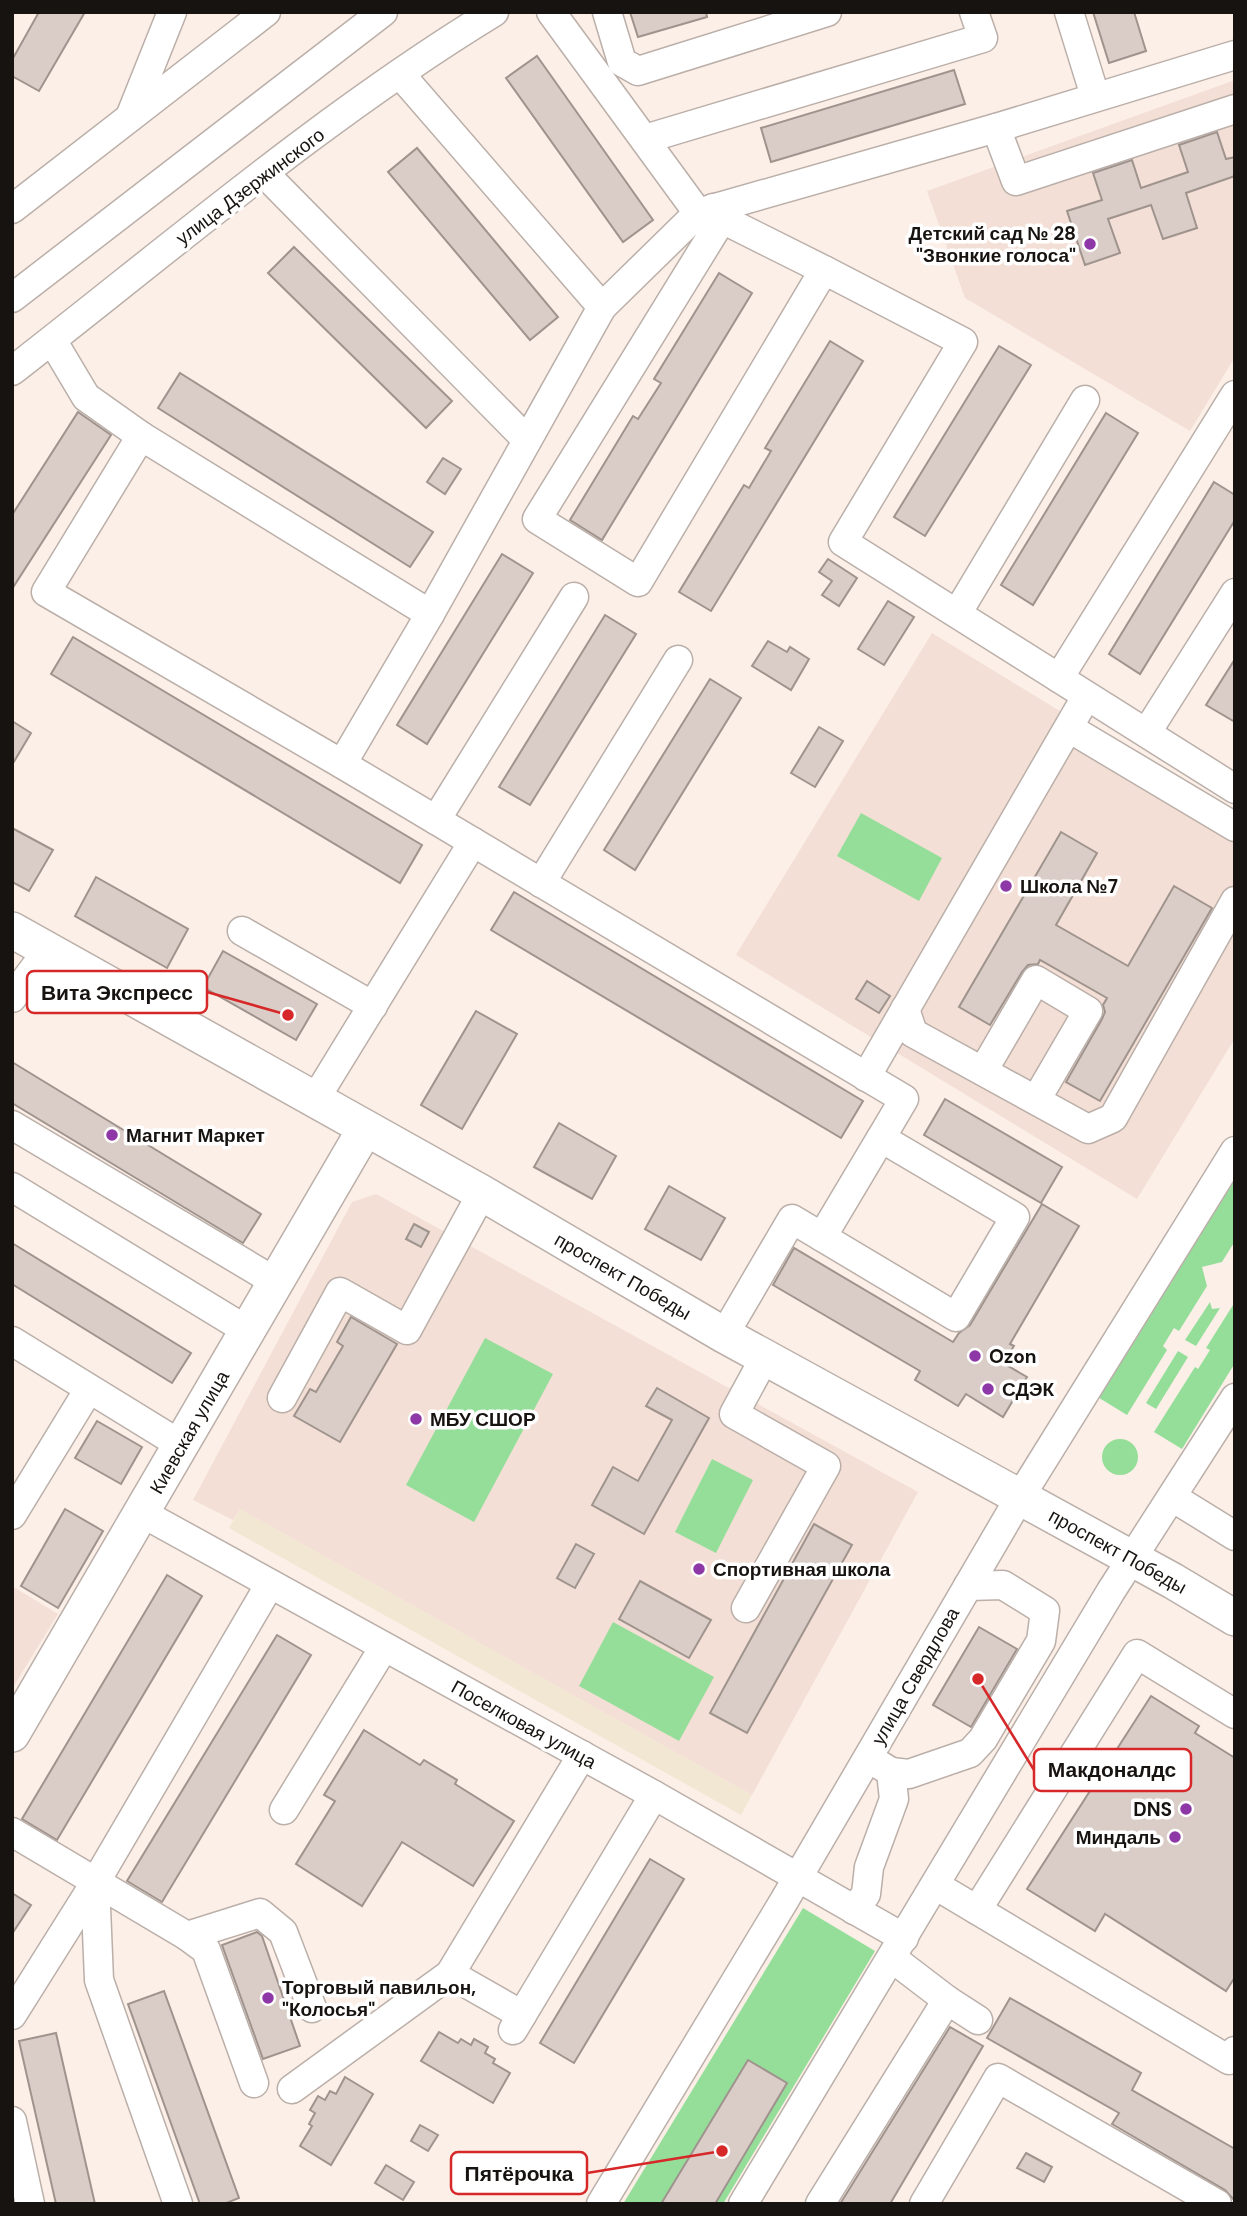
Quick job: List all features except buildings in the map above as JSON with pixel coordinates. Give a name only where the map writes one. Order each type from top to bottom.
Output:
[{"type":"main road","name":"проспект Победы","points":[[12,930],[482,1194],[724,1335],[1132,1558],[1235,1618]]},
{"type":"main road","name":"Киевская улица","points":[[12,1734],[365,1129]]},
{"type":"street","points":[[129,118],[172,12]]},
{"type":"street","points":[[12,209],[266,12]]},
{"type":"street","points":[[12,298],[383,12]]},
{"type":"street","name":"улица Дзержинского","points":[[12,371],[264,173],[400,74],[494,12]]},
{"type":"street","points":[[551,12],[645,139],[711,214],[964,342],[843,542],[1235,789]]},
{"type":"street","points":[[607,12],[622,62],[638,71],[827,12]]},
{"type":"street","points":[[645,139],[983,38],[974,12]]},
{"type":"street","points":[[1069,12],[1095,96]]},
{"type":"street","points":[[342,764],[430,614],[602,307],[711,214],[1235,55]]},
{"type":"street","points":[[400,74],[602,307]]},
{"type":"street","points":[[996,128],[1016,181],[1235,109]]},
{"type":"street","points":[[264,173],[527,439]]},
{"type":"street","points":[[711,214],[537,519],[638,582],[824,270]]},
{"type":"street","points":[[52,340],[86,397],[141,436],[430,614]]},
{"type":"street","points":[[1059,678],[1235,396]]},
{"type":"street","points":[[958,612],[1085,400]]},
{"type":"street","points":[[141,436],[46,592],[342,764],[904,1099],[822,1237]]},
{"type":"street","points":[[1147,732],[1235,593]]},
{"type":"street","points":[[436,820],[574,597]]},
{"type":"street","points":[[541,883],[678,660]]},
{"type":"street","points":[[866,1077],[1086,697]]},
{"type":"street","points":[[1069,728],[1235,827]]},
{"type":"street","points":[[314,1101],[473,842]]},
{"type":"street","points":[[905,1009],[913,1032],[1088,1129],[1113,1118],[1235,901]]},
{"type":"street","points":[[242,931],[373,1006]]},
{"type":"street","points":[[12,999],[48,950]]},
{"type":"street","points":[[983,1071],[1036,981],[1088,1011],[1036,1100]]},
{"type":"street","points":[[12,1125],[276,1282]]},
{"type":"street","points":[[724,1335],[792,1219],[956,1317],[1015,1217],[881,1138]]},
{"type":"street","name":"улица Свердлова","points":[[601,2204],[796,1878],[879,1765],[968,1586],[1020,1497],[1235,1151]]},
{"type":"street","points":[[12,1186],[248,1331]]},
{"type":"street","points":[[282,1398],[340,1292],[407,1330],[482,1194]]},
{"type":"street","points":[[12,1340],[181,1445]]},
{"type":"street","points":[[746,1608],[826,1466],[733,1414],[765,1357]]},
{"type":"street","points":[[12,1515],[89,1389]]},
{"type":"street","points":[[743,2204],[1132,1558],[1235,1398]]},
{"type":"street","points":[[1172,1497],[1235,1536]]},
{"type":"street","name":"Поселковая улица","points":[[142,1513],[654,1795],[854,1910],[898,1948],[947,2000],[978,2020]]},
{"type":"street","points":[[12,2015],[95,1883],[270,1584]]},
{"type":"street","points":[[879,1765],[909,1774],[970,1753],[983,1739],[1041,1641],[1045,1611],[1003,1585],[968,1586]]},
{"type":"street","points":[[284,1810],[383,1647]]},
{"type":"street","points":[[977,1910],[1137,1654],[1235,1714]]},
{"type":"street","points":[[292,2089],[450,1974],[582,1755]]},
{"type":"street","points":[[854,1910],[866,1894],[870,1867],[894,1799],[879,1765]]},
{"type":"street","points":[[450,1974],[517,2023],[654,1795]]},
{"type":"street","points":[[12,1832],[206,1950],[254,2084]]},
{"type":"street","points":[[95,1883],[99,1980],[178,2204]]},
{"type":"street","points":[[935,1885],[1229,2060],[1235,2051]]},
{"type":"street","points":[[187,1936],[260,1913],[283,1932],[312,2008]]},
{"type":"street","points":[[825,2202],[947,2000]]},
{"type":"street","points":[[925,2204],[998,2078],[1217,2204]]},
{"type":"street","points":[[12,2122],[30,2204]]},
{"type":"shaded area","name":"Детский сад № 28 \"Звонкие голоса\"","points":[[1235,80],[1235,357],[1190,431],[965,298],[927,191]]},
{"type":"shaded area","name":"Школа №7","points":[[932,633],[1235,818],[1235,1038],[1137,1199],[736,955]]},
{"type":"shaded area","points":[[376,1194],[918,1492],[752,1795],[240,1509],[233,1520],[193,1500],[352,1202]]},
{"type":"shaded area","points":[[240,1509],[752,1795],[741,1815],[229,1528]]},
{"type":"shaded area","points":[[12,1586],[58,1614],[12,1689]]},
{"type":"green space","points":[[861,813],[942,858],[919,901],[837,856]]},
{"type":"green space","points":[[1235,1174],[1235,1241],[1222,1262],[1202,1267],[1207,1286],[1179,1331],[1174,1328],[1163,1346],[1167,1350],[1127,1415],[1096,1396]]},
{"type":"green space","points":[[1210,1302],[1212,1309],[1220,1308],[1196,1346],[1185,1340]]},
{"type":"green space","points":[[1233,1305],[1235,1363],[1182,1449],[1154,1432],[1195,1367],[1198,1369],[1210,1350],[1206,1348]]},
{"type":"green space","points":[[485,1338],[553,1374],[474,1522],[406,1485]]},
{"type":"green space","points":[[1178,1351],[1188,1357],[1156,1409],[1146,1403]]},
{"type":"green space","points":[[1120,1439],[1133,1444],[1138,1457],[1133,1470],[1120,1475],[1107,1470],[1102,1457],[1107,1444]]},
{"type":"green space","points":[[712,1459],[753,1480],[716,1553],[675,1532]]},
{"type":"green space","points":[[613,1622],[714,1677],[679,1741],[579,1686]]},
{"type":"green space","points":[[803,1908],[875,1951],[723,2204],[623,2204]]},
{"type":"place","name":"Детский сад № 28 \"Звонкие голоса\"","points":[[1090,244]]},
{"type":"place","name":"Школа №7","points":[[1006,886]]},
{"type":"place","name":"Вита Экспресс","points":[[288,1015]]},
{"type":"place","name":"Магнит Маркет","points":[[112,1135]]},
{"type":"place","name":"Ozon","points":[[975,1356]]},
{"type":"place","name":"СДЭК","points":[[988,1389]]},
{"type":"place","name":"МБУ СШОР","points":[[416,1419]]},
{"type":"place","name":"Спортивная школа","points":[[699,1569]]},
{"type":"place","name":"Макдоналдс","points":[[978,1679]]},
{"type":"place","name":"DNS","points":[[1186,1809]]},
{"type":"place","name":"Миндаль","points":[[1175,1837]]},
{"type":"place","name":"Торговый павильон, \"Колосья\"","points":[[268,1998]]},
{"type":"place","name":"Пятёрочка","points":[[722,2151]]}]
